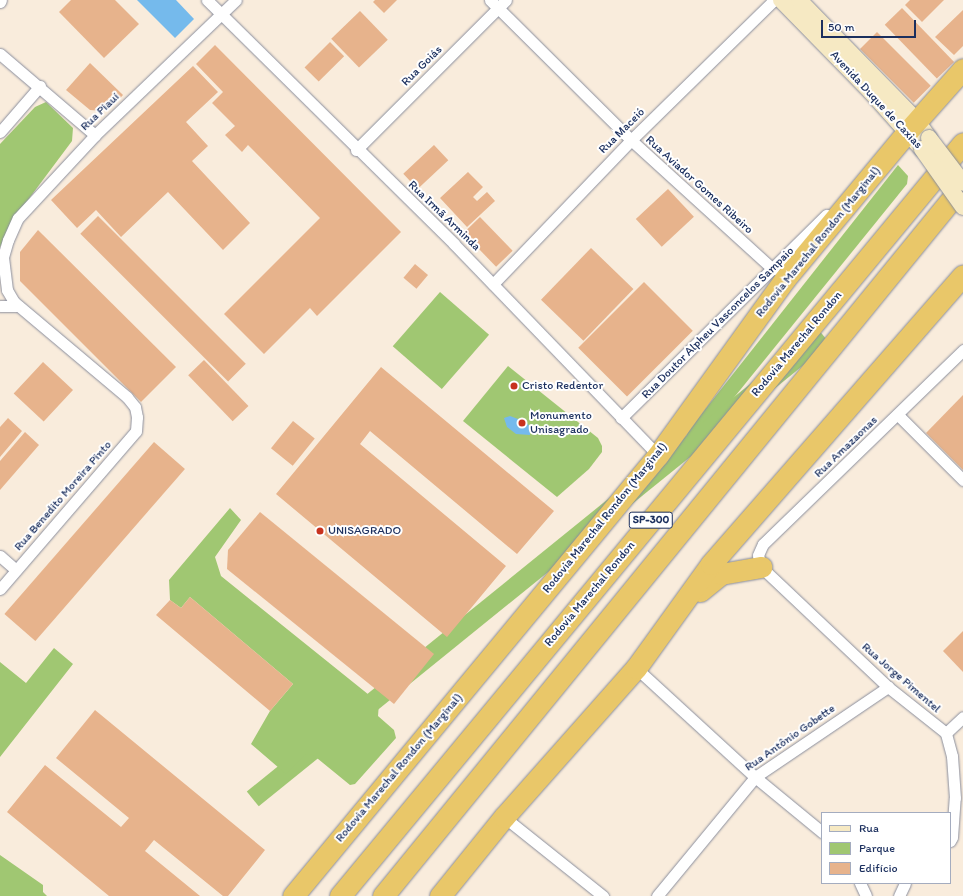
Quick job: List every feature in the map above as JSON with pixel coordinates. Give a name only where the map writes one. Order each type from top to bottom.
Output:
[{"type":"highway","name":"Rua Doutor Alpheu Vasconcelos Sampaio","points":[[912,126],[963,69]]},
{"type":"highway","name":"Rodovia Marechal Rondon (Marginal)","points":[[293,896],[658,455],[785,279],[912,126]]},
{"type":"highway","name":"Rodovia Marechal Rondon","points":[[340,896],[963,143]]},
{"type":"highway","name":"SP-300","points":[[383,896],[963,184]]},
{"type":"highway","points":[[440,896],[504,817],[636,668],[711,564],[963,275]]},
{"type":"highway","points":[[678,609],[721,574],[761,567]]},
{"type":"main road","name":"Avenida Duque de Caxias","points":[[781,0],[912,126]]},
{"type":"main road","name":"Avenida Duque de Caxias","points":[[799,0],[963,184]]},
{"type":"main road","name":"Avenida Duque de Caxias","points":[[926,143],[963,207]]},
{"type":"street","name":"Rua Irmã Arminda","points":[[208,0],[356,150],[493,284],[658,455]]},
{"type":"street","name":"Rua Piauí","points":[[0,269],[1,258],[18,218],[95,135],[236,0]]},
{"type":"street","name":"Rua Maceió","points":[[493,284],[631,140],[774,0]]},
{"type":"street","name":"Rua Aviador Gomes Ribeiro","points":[[498,3],[631,140],[773,269]]},
{"type":"street","name":"Rua Goiás","points":[[356,150],[498,3]]},
{"type":"street","points":[[0,54],[40,86],[95,135]]},
{"type":"street","points":[[0,132],[40,86]]},
{"type":"street","name":"Rua Doutor Alpheu Vasconcelos Sampaio","points":[[621,418],[773,269],[912,126]]},
{"type":"street","points":[[1,258],[7,290],[18,306]]},
{"type":"street","points":[[0,306],[18,306]]},
{"type":"street","name":"Rua Benedito Moreira Pinto","points":[[0,589],[136,431],[137,416],[135,407],[127,397],[18,306]]},
{"type":"street","name":"Rua Amazaonas","points":[[761,567],[758,555],[763,544],[898,415],[963,350]]},
{"type":"street","points":[[898,415],[963,480]]},
{"type":"street","points":[[0,556],[16,570]]},
{"type":"street","name":"Rua Jorge Pimentel","points":[[761,567],[888,687],[946,733]]},
{"type":"street","points":[[636,668],[754,777],[821,831]]},
{"type":"street","name":"Rua Antônio Gobette","points":[[657,896],[754,777],[888,687]]},
{"type":"street","points":[[951,839],[955,798],[952,756],[946,733],[963,717]]},
{"type":"street","points":[[504,817],[603,896]]},
{"type":"street","points":[[860,884],[866,896]]},
{"type":"street","points":[[899,896],[905,884]]},
{"type":"green space","points":[[46,102],[73,128],[72,141],[16,216],[0,247],[0,144],[35,107]]},
{"type":"green space","points":[[898,165],[908,176],[907,184],[694,447],[685,441],[688,431]]},
{"type":"green space","points":[[440,292],[489,335],[442,389],[393,346]]},
{"type":"green space","points":[[818,329],[830,344],[259,806],[247,792]]},
{"type":"green space","points":[[508,366],[598,438],[602,446],[602,452],[589,469],[557,497],[463,421]]},
{"type":"green space","points":[[230,508],[241,520],[215,557],[221,576],[379,703],[378,716],[394,730],[396,738],[355,784],[350,785],[312,754],[305,755],[286,774],[251,744],[270,711],[293,684],[190,597],[181,608],[170,600],[169,580]]},
{"type":"green space","points":[[54,648],[73,664],[0,757],[0,662],[26,683]]},
{"type":"green space","points":[[0,855],[43,885],[43,892],[47,896],[0,896]]},
{"type":"water","points":[[137,0],[176,0],[194,19],[175,38]]},
{"type":"water","points":[[510,416],[526,422],[530,427],[530,435],[516,434],[507,427],[504,418]]},
{"type":"building","points":[[71,0],[115,0],[139,24],[104,58],[59,12]]},
{"type":"building","points":[[375,0],[397,0],[384,13],[373,2]]},
{"type":"building","points":[[910,0],[944,0],[922,22],[905,5]]},
{"type":"building","points":[[902,8],[954,62],[937,79],[885,25]]},
{"type":"building","points":[[963,10],[963,46],[954,55],[935,37]]},
{"type":"building","points":[[360,11],[388,40],[359,68],[331,39]]},
{"type":"building","points":[[877,32],[931,86],[914,103],[860,49]]},
{"type":"building","points":[[330,42],[344,56],[319,82],[305,67]]},
{"type":"building","points":[[215,45],[401,232],[317,316],[310,308],[264,354],[224,314],[320,218],[248,145],[242,152],[225,135],[235,126],[212,103],[223,92],[196,64]]},
{"type":"building","points":[[90,63],[123,95],[112,107],[102,111],[90,110],[66,90]]},
{"type":"building","points":[[193,66],[218,92],[186,122],[208,146],[192,161],[250,223],[223,250],[168,192],[121,237],[96,210],[77,228],[51,200]]},
{"type":"building","points":[[434,145],[448,160],[418,189],[403,174]]},
{"type":"building","points":[[468,172],[483,187],[473,197],[477,201],[487,192],[495,201],[467,227],[440,198]]},
{"type":"building","points":[[668,189],[694,217],[662,247],[636,219]]},
{"type":"building","points":[[98,216],[246,364],[228,381],[80,234]]},
{"type":"building","points":[[480,217],[513,251],[496,267],[463,233]]},
{"type":"building","points":[[38,230],[176,367],[141,402],[20,281],[20,252]]},
{"type":"building","points":[[591,248],[633,289],[583,341],[541,300]]},
{"type":"building","points":[[415,264],[428,275],[416,289],[403,278]]},
{"type":"building","points":[[644,282],[693,331],[627,397],[578,348]]},
{"type":"building","points":[[204,360],[248,406],[233,421],[188,375]]},
{"type":"building","points":[[43,362],[73,390],[44,421],[14,393]]},
{"type":"building","points":[[381,367],[554,511],[517,554],[370,431],[360,444],[506,566],[447,637],[276,494]]},
{"type":"building","points":[[963,395],[963,470],[926,433]]},
{"type":"building","points":[[8,418],[22,431],[0,457],[0,427]]},
{"type":"building","points":[[293,421],[315,439],[293,466],[271,448]]},
{"type":"building","points":[[25,432],[39,445],[0,490],[0,461]]},
{"type":"building","points":[[154,442],[185,469],[35,641],[4,614]]},
{"type":"building","points":[[260,512],[434,654],[394,704],[227,569],[228,550]]},
{"type":"building","points":[[190,597],[293,684],[270,711],[156,615],[170,600],[181,608]]},
{"type":"building","points":[[963,631],[963,672],[943,651]]},
{"type":"building","points":[[95,710],[265,850],[228,896],[223,896],[154,840],[145,851],[200,896],[109,896],[7,812],[45,765],[121,827],[129,818],[56,758]]},
{"type":"place","name":"Cristo Redentor","points":[[514,386]]},
{"type":"place","name":"Monumento Unisagrado","points":[[522,423]]},
{"type":"place","name":"UNISAGRADO","points":[[320,531]]}]
